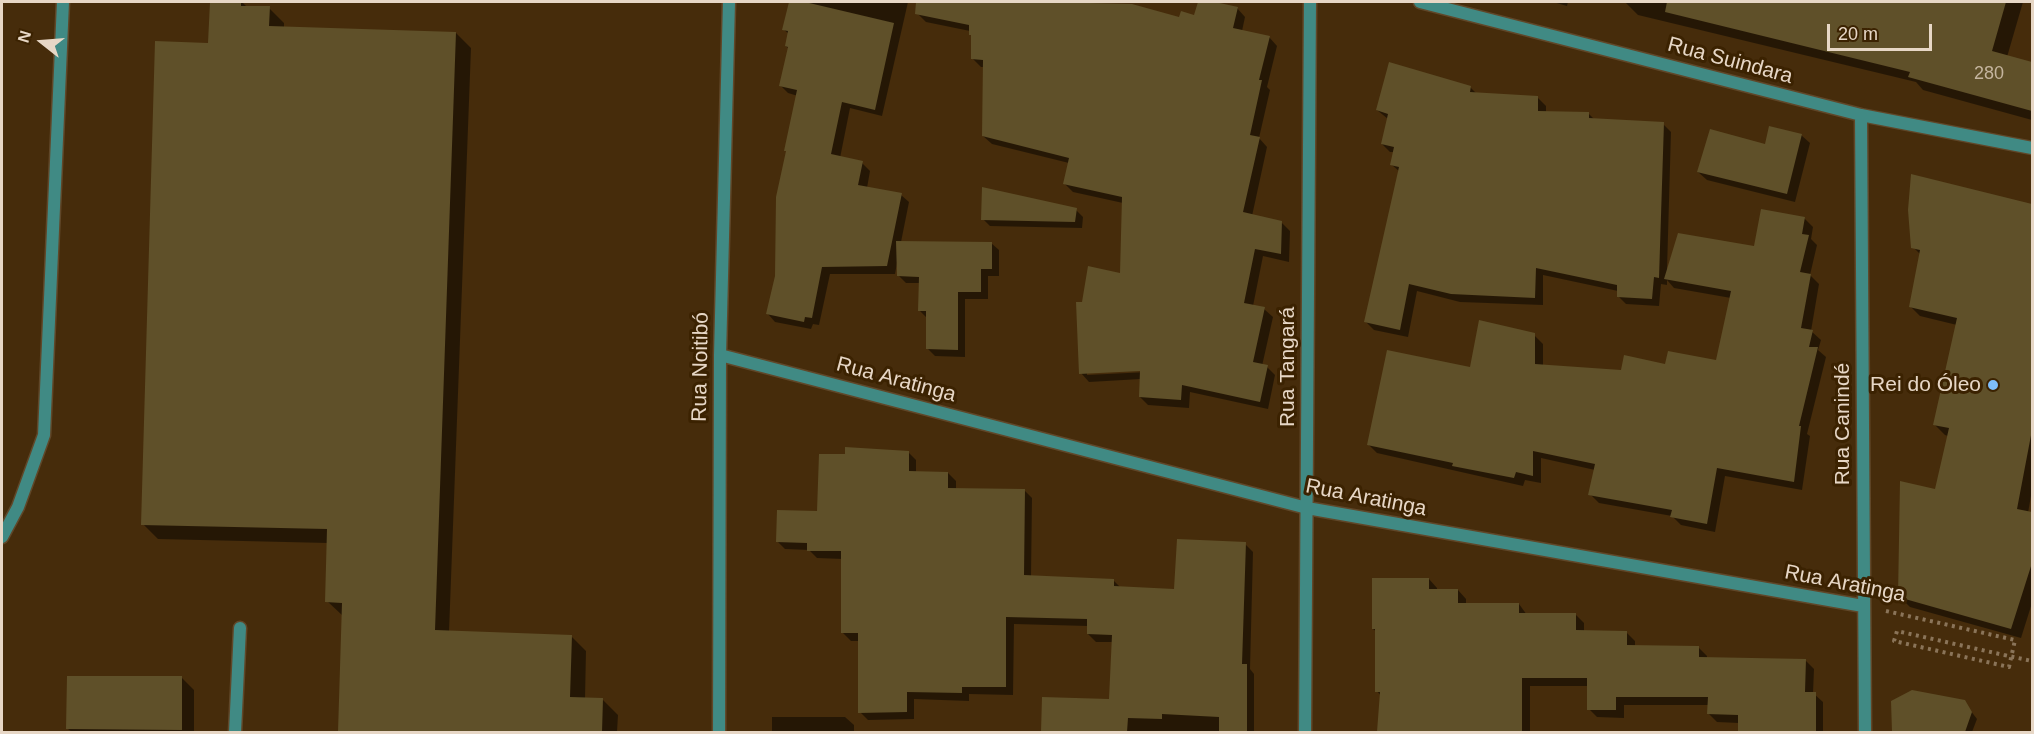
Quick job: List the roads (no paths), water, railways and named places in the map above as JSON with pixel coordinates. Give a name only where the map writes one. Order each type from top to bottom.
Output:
[{"type":"street","points":[[2,537],[18,507],[44,435],[63,2]]},
{"type":"street","name":"Rua Noitibó","points":[[719,732],[720,355],[729,2]]},
{"type":"street","name":"Rua Tangará","points":[[1305,732],[1310,2]]},
{"type":"street","name":"Rua Suindara","points":[[1420,2],[1861,116],[2032,148]]},
{"type":"street","name":"Rua Canindé","points":[[1861,116],[1865,732]]},
{"type":"street","name":"Rua Aratinga","points":[[720,355],[1307,508],[1863,606]]},
{"type":"street","points":[[235,732],[240,628]]},
{"type":"place","name":"Rei do Óleo","points":[[1993,385]]}]
